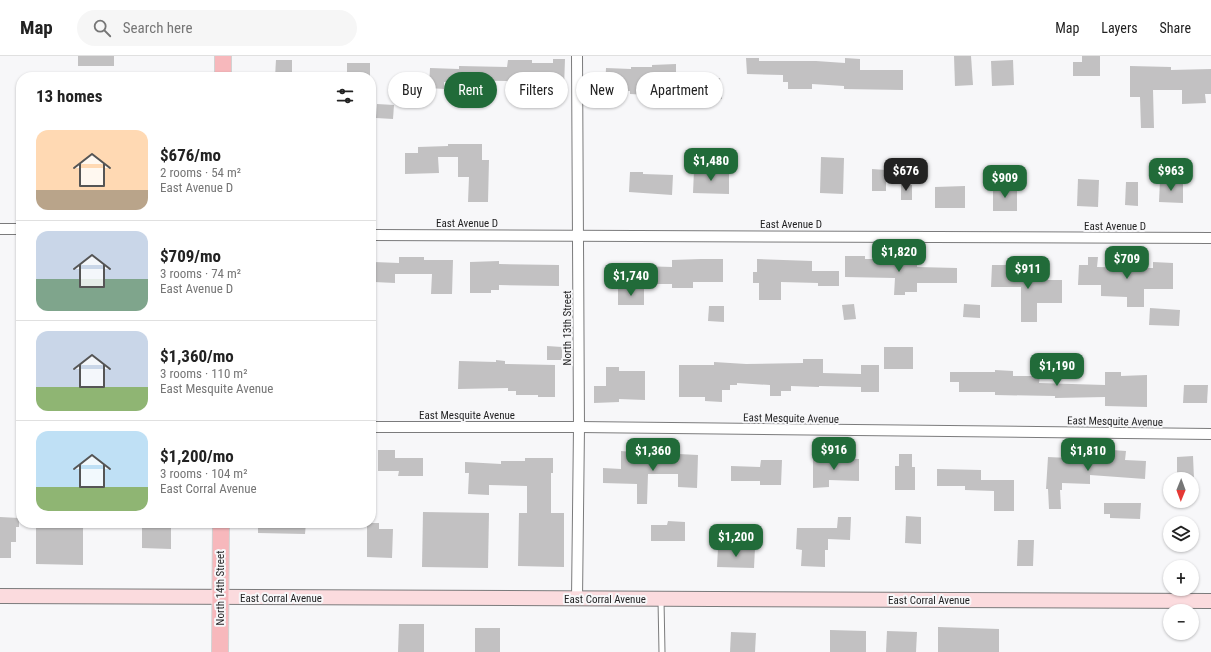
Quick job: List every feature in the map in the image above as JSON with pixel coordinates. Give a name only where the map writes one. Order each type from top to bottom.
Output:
[{"type":"main road","points":[[223,56],[223,72]]},
{"type":"main road","name":"North 14th Street","points":[[220,652],[221,528]]},
{"type":"main road","name":"East Corral Avenue","points":[[0,596],[661,600],[1211,601]]},
{"type":"street","name":"North 13th Street","points":[[577,56],[579,427],[577,599]]},
{"type":"street","points":[[0,229],[16,229]]},
{"type":"street","name":"East Avenue D","points":[[376,235],[1211,238]]},
{"type":"street","name":"East Mesquite Avenue","points":[[376,427],[579,427],[1211,434]]},
{"type":"lane","points":[[661,600],[662,652]]},
{"type":"building","points":[[78,56],[114,56],[114,66],[78,66]]},
{"type":"building","points":[[954,56],[971,56],[973,85],[955,86]]},
{"type":"building","points":[[1082,56],[1100,56],[1100,76],[1073,76],[1073,62],[1082,62]]},
{"type":"building","points":[[746,58],[759,58],[759,61],[816,61],[845,63],[845,58],[860,59],[860,70],[903,70],[903,90],[844,89],[844,86],[812,84],[812,89],[788,89],[788,82],[783,82],[783,75],[747,74]]},
{"type":"building","points":[[553,59],[565,59],[565,72],[505,72],[505,81],[497,81],[497,72],[444,72],[444,89],[436,88],[436,72],[430,72],[430,68],[459,69],[459,66],[507,67],[508,60],[532,60],[532,63],[553,63]]},
{"type":"building","points":[[276,60],[292,60],[292,72],[275,72]]},
{"type":"building","points":[[1013,60],[1014,85],[992,86],[991,61]]},
{"type":"building","points":[[347,63],[370,63],[370,72],[347,72]]},
{"type":"building","points":[[676,64],[676,72],[636,72],[636,94],[630,94],[630,91],[628,91],[628,72],[606,72],[606,68],[631,69],[631,67],[652,67],[652,65]]},
{"type":"building","points":[[1130,66],[1171,67],[1171,70],[1211,69],[1211,94],[1205,94],[1206,103],[1182,104],[1182,90],[1153,90],[1154,128],[1141,128],[1140,97],[1130,97]]},
{"type":"building","points":[[377,104],[388,105],[388,108],[394,108],[393,119],[376,118]]},
{"type":"building","points":[[448,144],[482,144],[482,160],[489,160],[488,202],[468,202],[469,177],[458,177],[458,157],[438,157],[439,173],[405,174],[405,153],[418,153],[418,147],[448,146]]},
{"type":"building","points":[[821,157],[844,158],[843,194],[820,193]]},
{"type":"building","points":[[872,169],[886,170],[886,191],[872,191]]},
{"type":"building","points":[[694,170],[729,171],[729,194],[693,193]]},
{"type":"building","points":[[630,172],[673,175],[672,195],[629,192]]},
{"type":"building","points":[[1078,179],[1099,180],[1098,207],[1077,206]]},
{"type":"building","points":[[1160,180],[1183,181],[1183,203],[1159,202]]},
{"type":"building","points":[[1126,182],[1138,182],[1138,206],[1125,205]]},
{"type":"building","points":[[901,184],[912,185],[912,200],[901,200]]},
{"type":"building","points":[[965,186],[965,208],[935,208],[935,187]]},
{"type":"building","points":[[993,187],[1017,187],[1017,211],[993,211]]},
{"type":"building","points":[[845,256],[865,256],[865,259],[883,259],[883,263],[917,264],[917,267],[957,268],[957,283],[917,283],[917,292],[905,292],[905,295],[894,295],[895,278],[845,277]]},
{"type":"building","points":[[399,257],[424,257],[424,260],[453,260],[452,294],[431,294],[432,274],[395,274],[395,283],[376,282],[376,262],[399,263]]},
{"type":"building","points":[[1088,257],[1098,257],[1097,267],[1153,268],[1153,262],[1173,263],[1173,289],[1144,289],[1144,307],[1127,307],[1127,297],[1101,296],[1101,285],[1078,285],[1079,265],[1088,265]]},
{"type":"building","points":[[723,259],[723,282],[693,282],[693,288],[672,288],[672,284],[641,284],[641,266],[672,267],[672,260]]},
{"type":"building","points":[[757,259],[812,261],[812,271],[839,271],[839,286],[818,286],[818,283],[781,282],[781,300],[759,300],[759,283],[753,283],[753,272],[757,272]]},
{"type":"building","points":[[499,261],[499,264],[559,265],[559,286],[499,285],[499,290],[491,290],[491,293],[470,293],[470,262]]},
{"type":"building","points":[[992,265],[1014,265],[1014,276],[1036,275],[1036,280],[1062,280],[1062,303],[1037,303],[1037,322],[1021,322],[1021,287],[991,287]]},
{"type":"building","points":[[618,289],[644,289],[644,305],[618,305]]},
{"type":"building","points":[[854,304],[856,319],[844,320],[842,305]]},
{"type":"building","points":[[964,304],[980,305],[980,318],[963,317]]},
{"type":"building","points":[[709,306],[724,306],[724,322],[708,321]]},
{"type":"building","points":[[1150,308],[1180,310],[1179,326],[1149,325]]},
{"type":"building","points":[[547,346],[562,347],[562,360],[547,360]]},
{"type":"building","points":[[884,347],[913,347],[913,369],[884,369]]},
{"type":"building","points":[[803,359],[823,359],[823,373],[861,374],[861,365],[879,365],[879,392],[861,392],[861,387],[791,386],[791,391],[781,391],[781,396],[770,396],[770,385],[737,383],[737,385],[730,385],[730,390],[722,390],[722,402],[705,401],[705,397],[679,397],[679,365],[714,365],[714,362],[746,364],[803,363]]},
{"type":"building","points":[[496,360],[505,361],[505,364],[555,365],[555,397],[516,395],[516,391],[508,391],[508,388],[458,389],[459,361],[496,362]]},
{"type":"building","points":[[606,367],[619,367],[619,371],[645,371],[645,400],[619,399],[619,402],[594,403],[594,386],[606,386]]},
{"type":"building","points":[[995,370],[1013,371],[1013,376],[1040,376],[1039,383],[1105,385],[1105,372],[1121,372],[1121,376],[1147,375],[1147,407],[1105,406],[1105,397],[1055,398],[1055,396],[995,395],[995,392],[959,392],[959,382],[950,382],[950,372],[995,372]]},
{"type":"building","points":[[1184,385],[1208,385],[1207,403],[1183,403]]},
{"type":"building","points":[[378,450],[395,450],[395,458],[423,458],[423,476],[398,476],[399,471],[378,471]]},
{"type":"building","points":[[1112,450],[1126,451],[1125,460],[1146,461],[1145,479],[1090,475],[1090,484],[1062,483],[1062,490],[1060,490],[1061,509],[1049,509],[1048,489],[1046,489],[1048,457],[1111,460]]},
{"type":"building","points":[[621,451],[633,452],[633,462],[653,463],[653,456],[679,456],[679,454],[698,455],[697,488],[678,487],[678,474],[648,474],[647,504],[637,504],[637,484],[603,483],[603,468],[621,469]]},
{"type":"building","points":[[899,454],[912,454],[912,467],[915,467],[915,490],[895,490],[895,466],[899,466]]},
{"type":"building","points":[[828,456],[828,458],[859,459],[859,481],[829,480],[829,487],[813,488],[813,457]]},
{"type":"building","points":[[1193,456],[1194,472],[1177,472],[1177,457]]},
{"type":"building","points":[[525,458],[553,458],[553,473],[551,473],[551,513],[564,513],[564,567],[518,566],[519,513],[527,513],[527,486],[489,485],[489,495],[468,494],[469,473],[465,473],[465,462],[501,464],[501,461],[525,461]]},
{"type":"building","points":[[761,460],[782,460],[781,485],[760,485],[760,481],[731,481],[731,466],[760,467]]},
{"type":"building","points":[[937,469],[981,470],[981,480],[1014,480],[1014,511],[994,511],[994,491],[965,490],[965,486],[937,486]]},
{"type":"building","points":[[1104,503],[1141,503],[1140,519],[1110,518],[1110,514],[1104,514]]},
{"type":"building","points":[[423,512],[489,513],[488,568],[422,567]]},
{"type":"building","points":[[906,516],[921,517],[921,544],[905,543]]},
{"type":"building","points":[[0,517],[16,518],[16,542],[11,542],[11,558],[0,558]]},
{"type":"building","points":[[838,517],[851,517],[850,540],[828,539],[828,550],[825,550],[825,567],[801,566],[802,550],[796,549],[797,528],[837,528]]},
{"type":"building","points":[[668,521],[685,522],[685,541],[651,541],[651,525],[667,525]]},
{"type":"building","points":[[376,523],[379,523],[379,529],[393,529],[392,558],[367,557],[367,528],[376,528]]},
{"type":"building","points":[[36,528],[83,528],[83,565],[36,564]]},
{"type":"building","points":[[142,528],[171,528],[171,549],[142,548]]},
{"type":"building","points":[[258,528],[306,528],[305,534],[258,533]]},
{"type":"building","points":[[1018,540],[1034,540],[1033,566],[1017,566]]},
{"type":"building","points":[[718,548],[755,548],[754,568],[717,567]]},
{"type":"building","points":[[399,624],[424,624],[424,652],[398,652]]},
{"type":"building","points":[[938,627],[999,629],[999,652],[938,652]]},
{"type":"building","points":[[475,628],[500,628],[500,652],[475,652]]},
{"type":"building","points":[[830,630],[866,631],[866,652],[830,652]]},
{"type":"building","points":[[887,631],[917,632],[916,652],[886,652]]},
{"type":"building","points":[[731,632],[756,633],[755,652],[730,652]]}]
